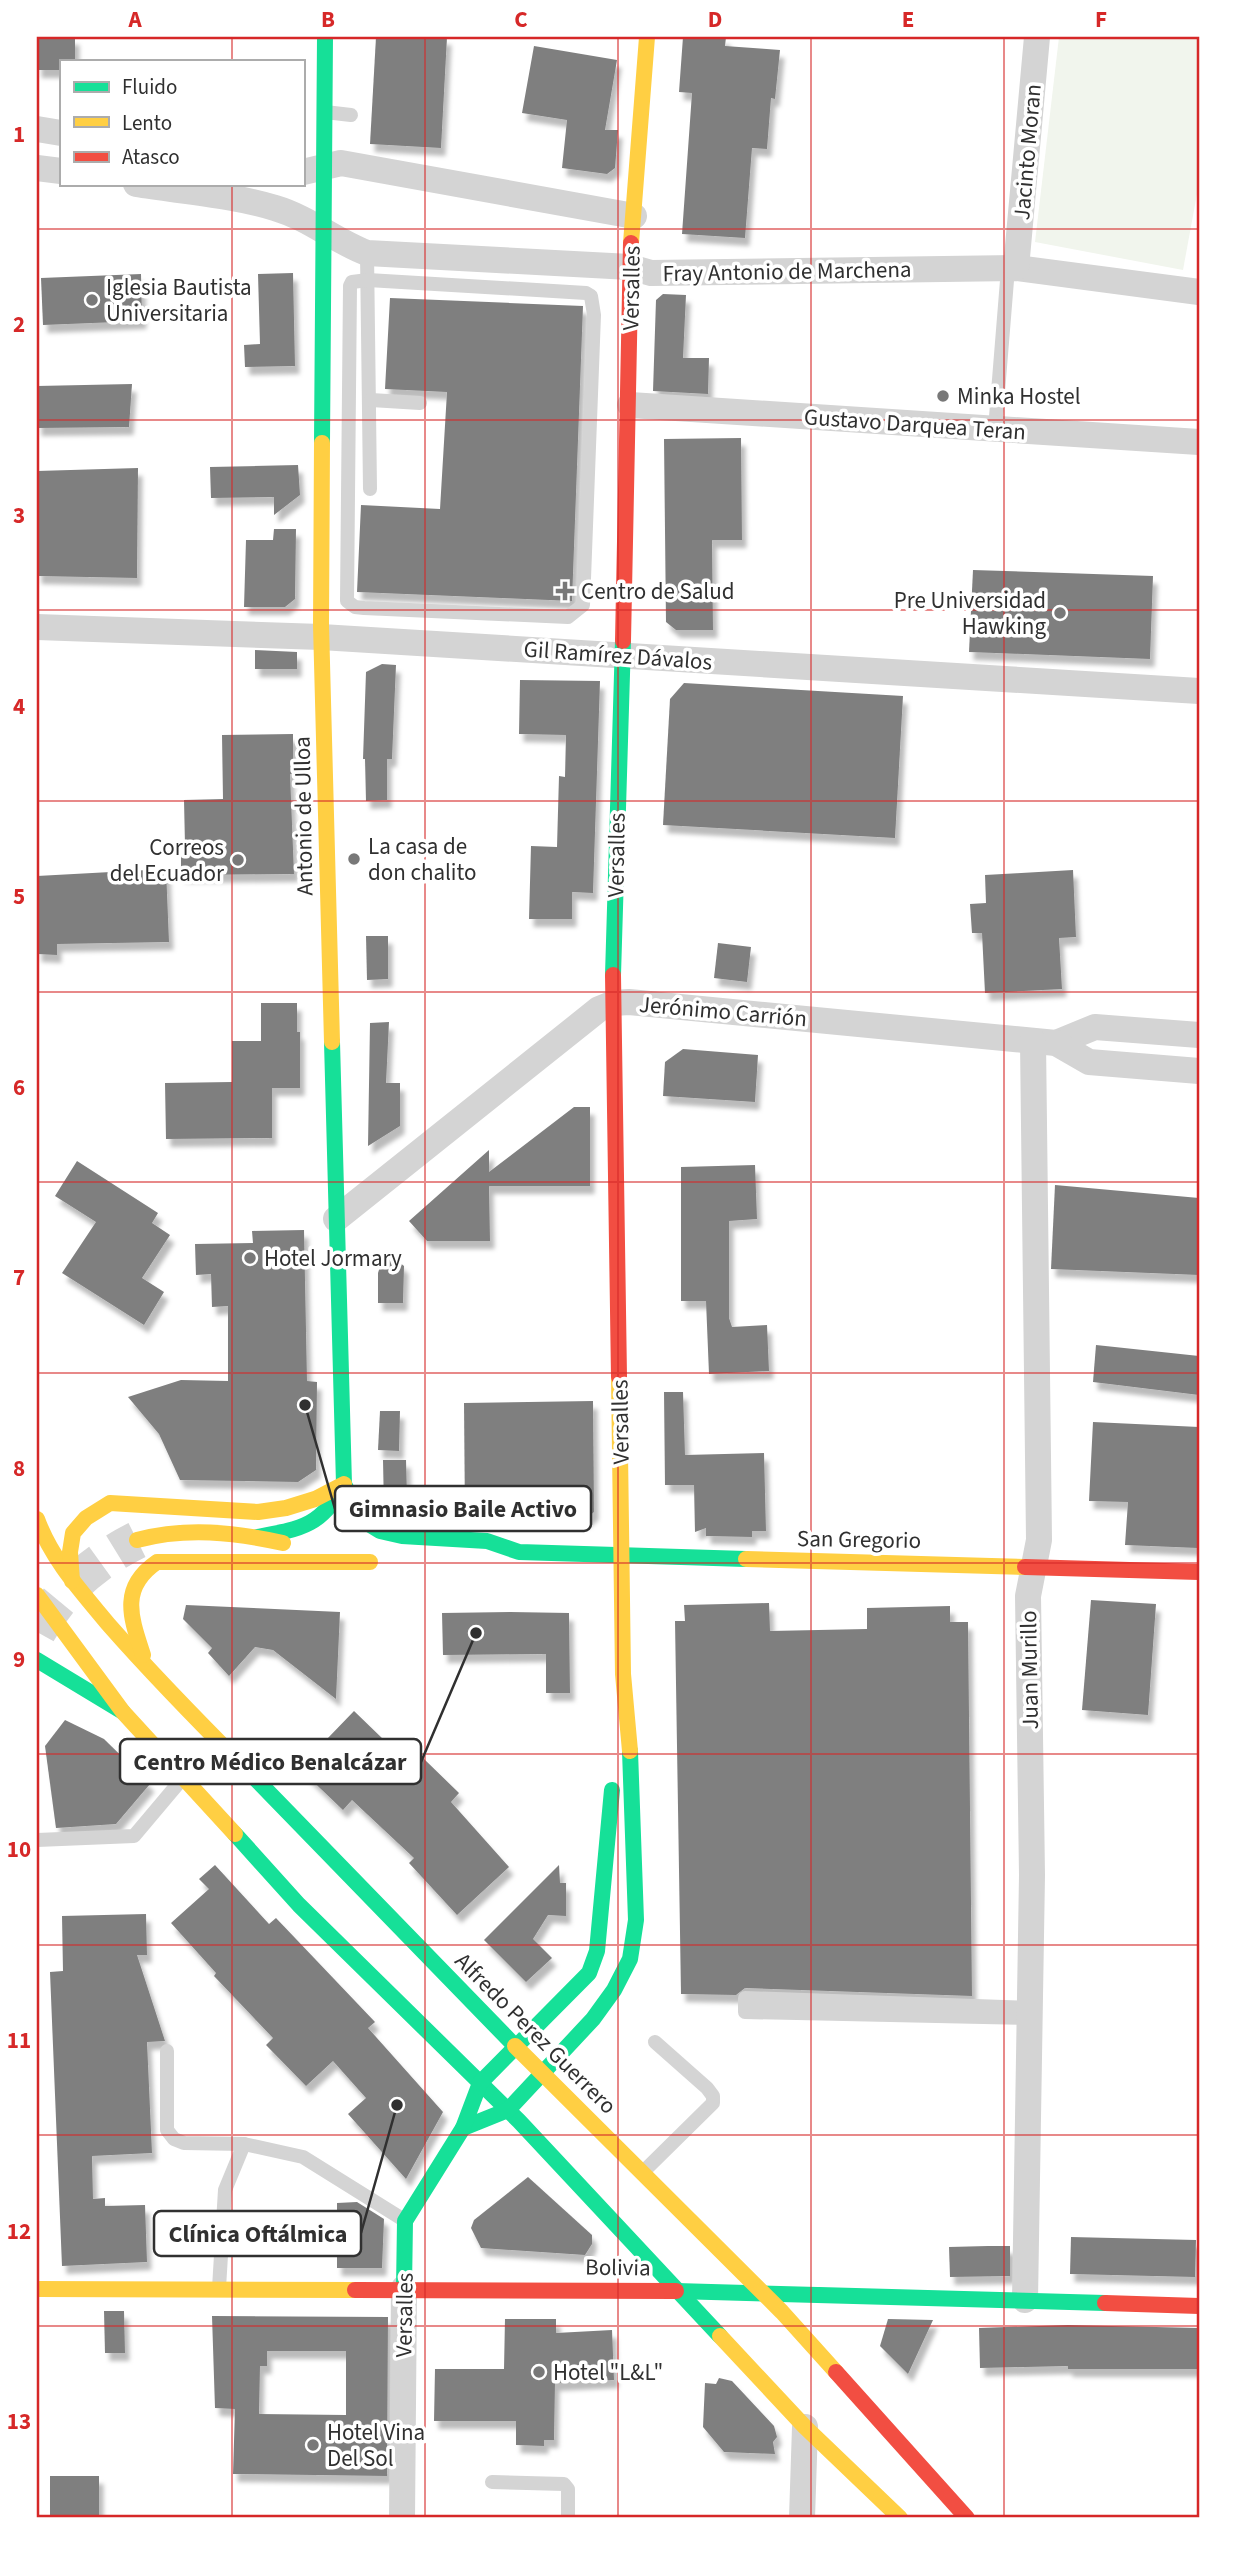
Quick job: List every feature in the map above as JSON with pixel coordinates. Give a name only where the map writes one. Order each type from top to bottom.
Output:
[{"type":"street","name":"Antonio de Ulloa","points":[[325,37],[324,112],[313,170],[322,228],[321,637],[344,1484]]},
{"type":"street","name":"Versalles","points":[[463,2129],[508,2110],[593,2019],[614,1990],[630,1959],[636,1920],[634,1810],[623,1674],[614,1003],[620,655],[630,405],[630,267],[647,37]]},
{"type":"street","name":"Jacinto Moran","points":[[1012,268],[1037,37]]},
{"type":"street","points":[[37,129],[60,134]]},
{"type":"street","points":[[313,170],[341,163],[634,216]]},
{"type":"street","points":[[37,168],[60,171]]},
{"type":"street","name":"Fray Antonio de Marchena","points":[[148,186],[274,207],[322,228],[345,245],[367,253],[630,267],[651,273],[1012,268],[1199,292]]},
{"type":"street","name":"Gustavo Darquea Teran","points":[[630,405],[1199,442]]},
{"type":"street","name":"Gil Ramírez Dávalos","points":[[37,627],[321,637],[1199,691]]},
{"type":"street","name":"Jerónimo Carrión","points":[[336,1219],[599,1009],[614,1003],[629,1002],[1044,1042],[1089,1062],[1199,1071]]},
{"type":"street","name":"Jerónimo Carrión","points":[[1044,1042],[1095,1027],[1199,1035]]},
{"type":"street","name":"Juan Murillo","points":[[1025,2300],[1032,1875],[1028,1596],[1039,1540],[1044,1042]]},
{"type":"street","points":[[257,1537],[312,1526],[329,1511],[344,1484]]},
{"type":"street","points":[[72,1581],[69,1548],[71,1535],[86,1515],[110,1503],[276,1512],[308,1504],[344,1484]]},
{"type":"street","name":"San Gregorio","points":[[344,1484],[362,1520],[380,1531],[402,1536],[487,1541],[519,1552],[1034,1565],[1199,1572]]},
{"type":"street","name":"Alfredo Perez Guerrero","points":[[37,1519],[46,1543],[72,1581],[146,1667],[517,2048],[761,2292],[967,2518]]},
{"type":"street","points":[[137,1540],[172,1532],[257,1537],[377,1562],[157,1562],[138,1577],[130,1595],[132,1620],[146,1667]]},
{"type":"street","name":"San Gregorio","points":[[500,1560],[519,1552]]},
{"type":"street","points":[[37,1595],[123,1713],[299,1905],[508,2110],[680,2291],[804,2427],[900,2518]]},
{"type":"street","points":[[37,1660],[123,1713]]},
{"type":"street","name":"Versalles","points":[[402,2518],[405,2221],[463,2129],[480,2083],[590,1973],[597,1951],[623,1674]]},
{"type":"street","points":[[37,1684],[46,1679],[67,1679]]},
{"type":"street","name":"Bolivia","points":[[37,2289],[404,2288],[761,2292],[1199,2306]]},
{"type":"street","points":[[802,2518],[804,2427]]},
{"type":"lane","points":[[324,112],[351,116]]},
{"type":"lane","points":[[367,253],[371,400],[370,489]]},
{"type":"lane","points":[[996,429],[1012,268]]},
{"type":"lane","points":[[368,280],[586,293],[591,296],[594,314],[583,604],[578,612],[568,617],[378,609],[355,607],[347,601],[350,286],[352,282],[368,280]]},
{"type":"lane","points":[[371,400],[420,403]]},
{"type":"lane","points":[[37,1840],[134,1836],[183,1777]]},
{"type":"lane","points":[[745,2005],[1029,2013]]},
{"type":"lane","points":[[642,2173],[713,2103],[713,2096],[707,2088],[655,2042]]},
{"type":"lane","points":[[167,2051],[167,2130],[174,2139],[184,2143],[244,2144],[303,2157],[405,2221]]},
{"type":"lane","points":[[219,2288],[225,2190],[244,2144]]},
{"type":"lane","points":[[492,2482],[564,2484],[568,2489],[568,2518]]},
{"type":"shaded area","points":[[1059,37],[1199,37],[1199,183],[1183,270],[1035,242]]},
{"type":"building","points":[[37,37],[75,37],[75,60],[60,60],[60,70],[37,70]]},
{"type":"building","points":[[376,37],[447,37],[441,148],[370,144]]},
{"type":"building","points":[[683,37],[726,37],[725,46],[780,50],[775,99],[771,98],[767,149],[752,148],[745,238],[682,234],[692,93],[679,92]]},
{"type":"building","points":[[534,46],[617,60],[605,130],[618,130],[615,168],[607,174],[562,168],[567,120],[522,113]]},
{"type":"building","points":[[293,273],[295,366],[245,367],[244,345],[260,344],[258,274]]},
{"type":"building","name":"Iglesia Bautista Universitaria","points":[[141,274],[142,321],[43,325],[41,278]]},
{"type":"building","points":[[663,294],[686,295],[683,358],[709,358],[708,394],[653,391],[656,300]]},
{"type":"building","points":[[390,298],[583,306],[572,601],[357,592],[361,505],[440,509],[447,392],[385,389]]},
{"type":"building","points":[[132,384],[129,427],[37,428],[37,386]]},
{"type":"building","points":[[741,438],[742,540],[712,540],[713,630],[676,630],[666,622],[664,439]]},
{"type":"building","points":[[298,465],[300,495],[274,515],[274,497],[211,498],[210,467]]},
{"type":"building","points":[[138,468],[137,578],[37,576],[37,471]]},
{"type":"building","points":[[274,529],[296,529],[295,599],[285,607],[244,607],[246,540],[273,540]]},
{"type":"building","points":[[973,570],[1153,576],[1150,659],[969,652]]},
{"type":"building","points":[[255,650],[297,652],[297,669],[255,669]]},
{"type":"building","points":[[382,664],[396,665],[392,759],[387,759],[387,800],[366,801],[363,759],[366,672]]},
{"type":"building","points":[[520,680],[600,681],[593,893],[572,892],[572,919],[529,919],[531,846],[557,847],[559,776],[565,777],[566,735],[519,734]]},
{"type":"building","points":[[684,683],[903,696],[895,838],[663,825],[670,699]]},
{"type":"building","points":[[293,734],[293,774],[290,774],[294,874],[181,875],[181,845],[185,845],[184,800],[223,799],[222,735]]},
{"type":"building","points":[[166,869],[169,942],[57,944],[57,955],[37,954],[37,876]]},
{"type":"building","points":[[1073,870],[1076,937],[1059,938],[1062,989],[985,993],[982,933],[972,933],[970,904],[986,903],[985,875]]},
{"type":"building","points":[[366,936],[388,936],[388,979],[367,980]]},
{"type":"building","points":[[718,943],[751,947],[747,982],[714,978]]},
{"type":"building","points":[[261,1003],[297,1003],[297,1032],[300,1032],[300,1088],[272,1088],[272,1138],[166,1139],[165,1083],[232,1082],[232,1041],[261,1041]]},
{"type":"building","points":[[389,1022],[386,1083],[400,1083],[400,1126],[368,1146],[370,1023]]},
{"type":"building","points":[[683,1049],[758,1055],[755,1102],[663,1096],[665,1062]]},
{"type":"building","points":[[574,1107],[590,1107],[590,1186],[489,1186],[490,1241],[427,1241],[409,1221],[489,1150],[489,1172]]},
{"type":"building","points":[[77,1161],[158,1213],[152,1223],[170,1235],[142,1278],[164,1292],[144,1325],[62,1273],[96,1222],[55,1196]]},
{"type":"building","points":[[755,1165],[757,1219],[729,1221],[729,1318],[732,1327],[767,1325],[769,1371],[709,1374],[706,1301],[681,1301],[681,1167]]},
{"type":"building","points":[[1055,1185],[1199,1198],[1199,1275],[1051,1269]]},
{"type":"building","points":[[304,1230],[307,1381],[317,1382],[316,1470],[298,1482],[180,1480],[159,1434],[128,1397],[181,1380],[228,1381],[228,1306],[212,1307],[211,1274],[196,1275],[195,1244],[253,1243],[252,1231]]},
{"type":"building","points":[[385,1251],[404,1266],[403,1303],[378,1303],[378,1273]]},
{"type":"building","points":[[1096,1345],[1199,1356],[1199,1395],[1093,1382]]},
{"type":"building","points":[[664,1392],[683,1392],[685,1455],[764,1453],[766,1531],[752,1531],[752,1537],[706,1536],[706,1528],[695,1532],[694,1485],[665,1485]]},
{"type":"building","points":[[593,1401],[594,1512],[585,1520],[497,1521],[465,1518],[464,1403]]},
{"type":"building","points":[[380,1411],[400,1411],[399,1451],[378,1450]]},
{"type":"building","points":[[1093,1422],[1199,1427],[1198,1548],[1125,1545],[1128,1502],[1089,1501]]},
{"type":"building","points":[[383,1460],[406,1460],[407,1496],[411,1496],[411,1515],[384,1508]]},
{"type":"building","points":[[1091,1600],[1156,1604],[1148,1715],[1082,1710]]},
{"type":"building","points":[[769,1603],[770,1631],[867,1629],[867,1608],[950,1606],[950,1622],[968,1622],[972,1996],[745,1988],[736,1995],[681,1994],[675,1621],[685,1621],[684,1605]]},
{"type":"building","points":[[186,1605],[340,1612],[336,1699],[273,1650],[255,1647],[229,1676],[208,1653],[212,1648],[183,1619]]},
{"type":"building","points":[[442,1613],[569,1613],[570,1693],[546,1693],[546,1654],[443,1655]]},
{"type":"building","points":[[354,1711],[413,1768],[423,1758],[459,1793],[451,1802],[509,1867],[457,1915],[409,1863],[414,1858],[352,1800],[343,1810],[299,1768]]},
{"type":"building","points":[[65,1720],[104,1739],[150,1784],[116,1824],[56,1828],[45,1746]]},
{"type":"building","points":[[215,1865],[269,1924],[276,1918],[375,2022],[368,2028],[443,2112],[406,2179],[348,2114],[366,2098],[333,2061],[306,2086],[266,2045],[273,2038],[214,1976],[216,1973],[171,1923],[209,1889],[199,1879]]},
{"type":"building","points":[[559,1865],[560,1883],[566,1883],[566,1916],[548,1915],[533,1939],[552,1958],[526,1982],[484,1940]]},
{"type":"building","points":[[146,1914],[147,1955],[137,1955],[165,2041],[147,2042],[152,2153],[92,2156],[93,2199],[105,2198],[105,2206],[145,2205],[147,2262],[62,2266],[50,1972],[63,1971],[62,1916]]},
{"type":"building","points":[[528,2177],[592,2235],[592,2244],[585,2255],[481,2248],[471,2228],[474,2220]]},
{"type":"building","points":[[357,2202],[384,2219],[382,2268],[337,2268],[337,2203]]},
{"type":"building","points":[[1071,2237],[1196,2240],[1195,2277],[1070,2274]]},
{"type":"building","points":[[1010,2246],[1010,2276],[950,2277],[949,2247]]},
{"type":"building","points":[[104,2311],[124,2311],[125,2353],[105,2353]]},
{"type":"building","points":[[212,2316],[388,2317],[387,2476],[233,2474],[235,2409],[215,2408]],"holes":[[[267,2351],[346,2351],[346,2415],[259,2414],[260,2366],[267,2366]]]},
{"type":"building","points":[[505,2319],[556,2319],[556,2333],[612,2330],[614,2380],[555,2383],[554,2440],[544,2440],[544,2446],[516,2445],[516,2421],[434,2421],[435,2369],[504,2369]]},
{"type":"building","points":[[888,2319],[933,2320],[908,2374],[880,2346]]},
{"type":"building","points":[[1068,2325],[1199,2328],[1199,2369],[1068,2369],[1068,2366],[980,2368],[979,2328]]},
{"type":"building","points":[[719,2378],[732,2381],[774,2426],[777,2437],[773,2442],[775,2454],[724,2452],[703,2427],[705,2383],[716,2384]]},
{"type":"building","points":[[50,2476],[99,2476],[99,2518],[50,2518]]},
{"type":"tunnel","points":[[37,1632],[56,1603],[80,1578],[107,1557],[137,1540]]},
{"type":"traffic: fast","points":[[322,443],[325,37]]},
{"type":"traffic: fast","points":[[613,975],[623,641]]},
{"type":"traffic: fast","points":[[257,1537],[309,1523],[327,1509],[344,1484],[332,1042]]},
{"type":"traffic: fast","points":[[344,1484],[362,1520],[380,1531],[402,1536],[487,1541],[519,1552],[746,1559]]},
{"type":"traffic: fast","points":[[37,1660],[123,1712]]},
{"type":"traffic: fast","points":[[463,2128],[508,2110],[593,2019],[614,1990],[630,1959],[636,1920],[630,1751]]},
{"type":"traffic: fast","points":[[246,1769],[515,2046]]},
{"type":"traffic: fast","points":[[404,2288],[405,2221],[463,2128],[480,2083],[589,1973],[597,1951],[612,1790]]},
{"type":"traffic: fast","points":[[235,1834],[299,1905],[519,2121],[720,2336]]},
{"type":"traffic: fast","points":[[676,2291],[1105,2303]]},
{"type":"traffic: slow","points":[[631,243],[647,37]]},
{"type":"traffic: slow","points":[[322,443],[321,625],[332,1042]]},
{"type":"traffic: slow","points":[[619,1377],[623,1674],[630,1751]]},
{"type":"traffic: slow","points":[[72,1581],[70,1552],[73,1533],[86,1518],[110,1503],[258,1512],[286,1508],[315,1499],[344,1484]]},
{"type":"traffic: slow","points":[[37,1519],[59,1562],[109,1625],[246,1769]]},
{"type":"traffic: slow","points":[[137,1540],[174,1533],[210,1532],[283,1543]]},
{"type":"traffic: slow","points":[[746,1559],[1025,1567]]},
{"type":"traffic: slow","points":[[143,1655],[131,1604],[137,1582],[157,1562],[370,1562]]},
{"type":"traffic: slow","points":[[37,1595],[123,1712],[235,1834]]},
{"type":"traffic: slow","points":[[515,2046],[782,2312],[836,2372]]},
{"type":"traffic: slow","points":[[37,2289],[355,2290]]},
{"type":"traffic: slow","points":[[720,2336],[805,2427],[900,2518]]},
{"type":"traffic: jam","points":[[623,641],[631,243]]},
{"type":"traffic: jam","points":[[613,975],[619,1377]]},
{"type":"traffic: jam","points":[[1025,1567],[1199,1572]]},
{"type":"traffic: jam","points":[[355,2290],[676,2291]]},
{"type":"traffic: jam","points":[[1105,2303],[1199,2306]]},
{"type":"traffic: jam","points":[[836,2372],[967,2518]]},
{"type":"place","name":"Iglesia Bautista Universitaria","points":[[92,300]]},
{"type":"place","name":"Minka Hostel","points":[[943,396]]},
{"type":"place","name":"Centro de Salud","points":[[565,591]]},
{"type":"place","name":"Pre Universidad Hawking","points":[[1060,613]]},
{"type":"place","name":"La casa de don chalito","points":[[354,859]]},
{"type":"place","name":"Correos del Ecuador","points":[[238,860]]},
{"type":"place","name":"Hotel Jormary","points":[[250,1258]]},
{"type":"place","name":"Gimnasio Baile Activo","points":[[305,1405]]},
{"type":"place","name":"Centro Médico Benalcázar","points":[[476,1633]]},
{"type":"place","name":"Clínica Oftálmica","points":[[397,2105]]},
{"type":"place","name":"Hotel \"L&L\"","points":[[539,2372]]},
{"type":"place","name":"Hotel Vina Del Sol","points":[[313,2445]]}]
